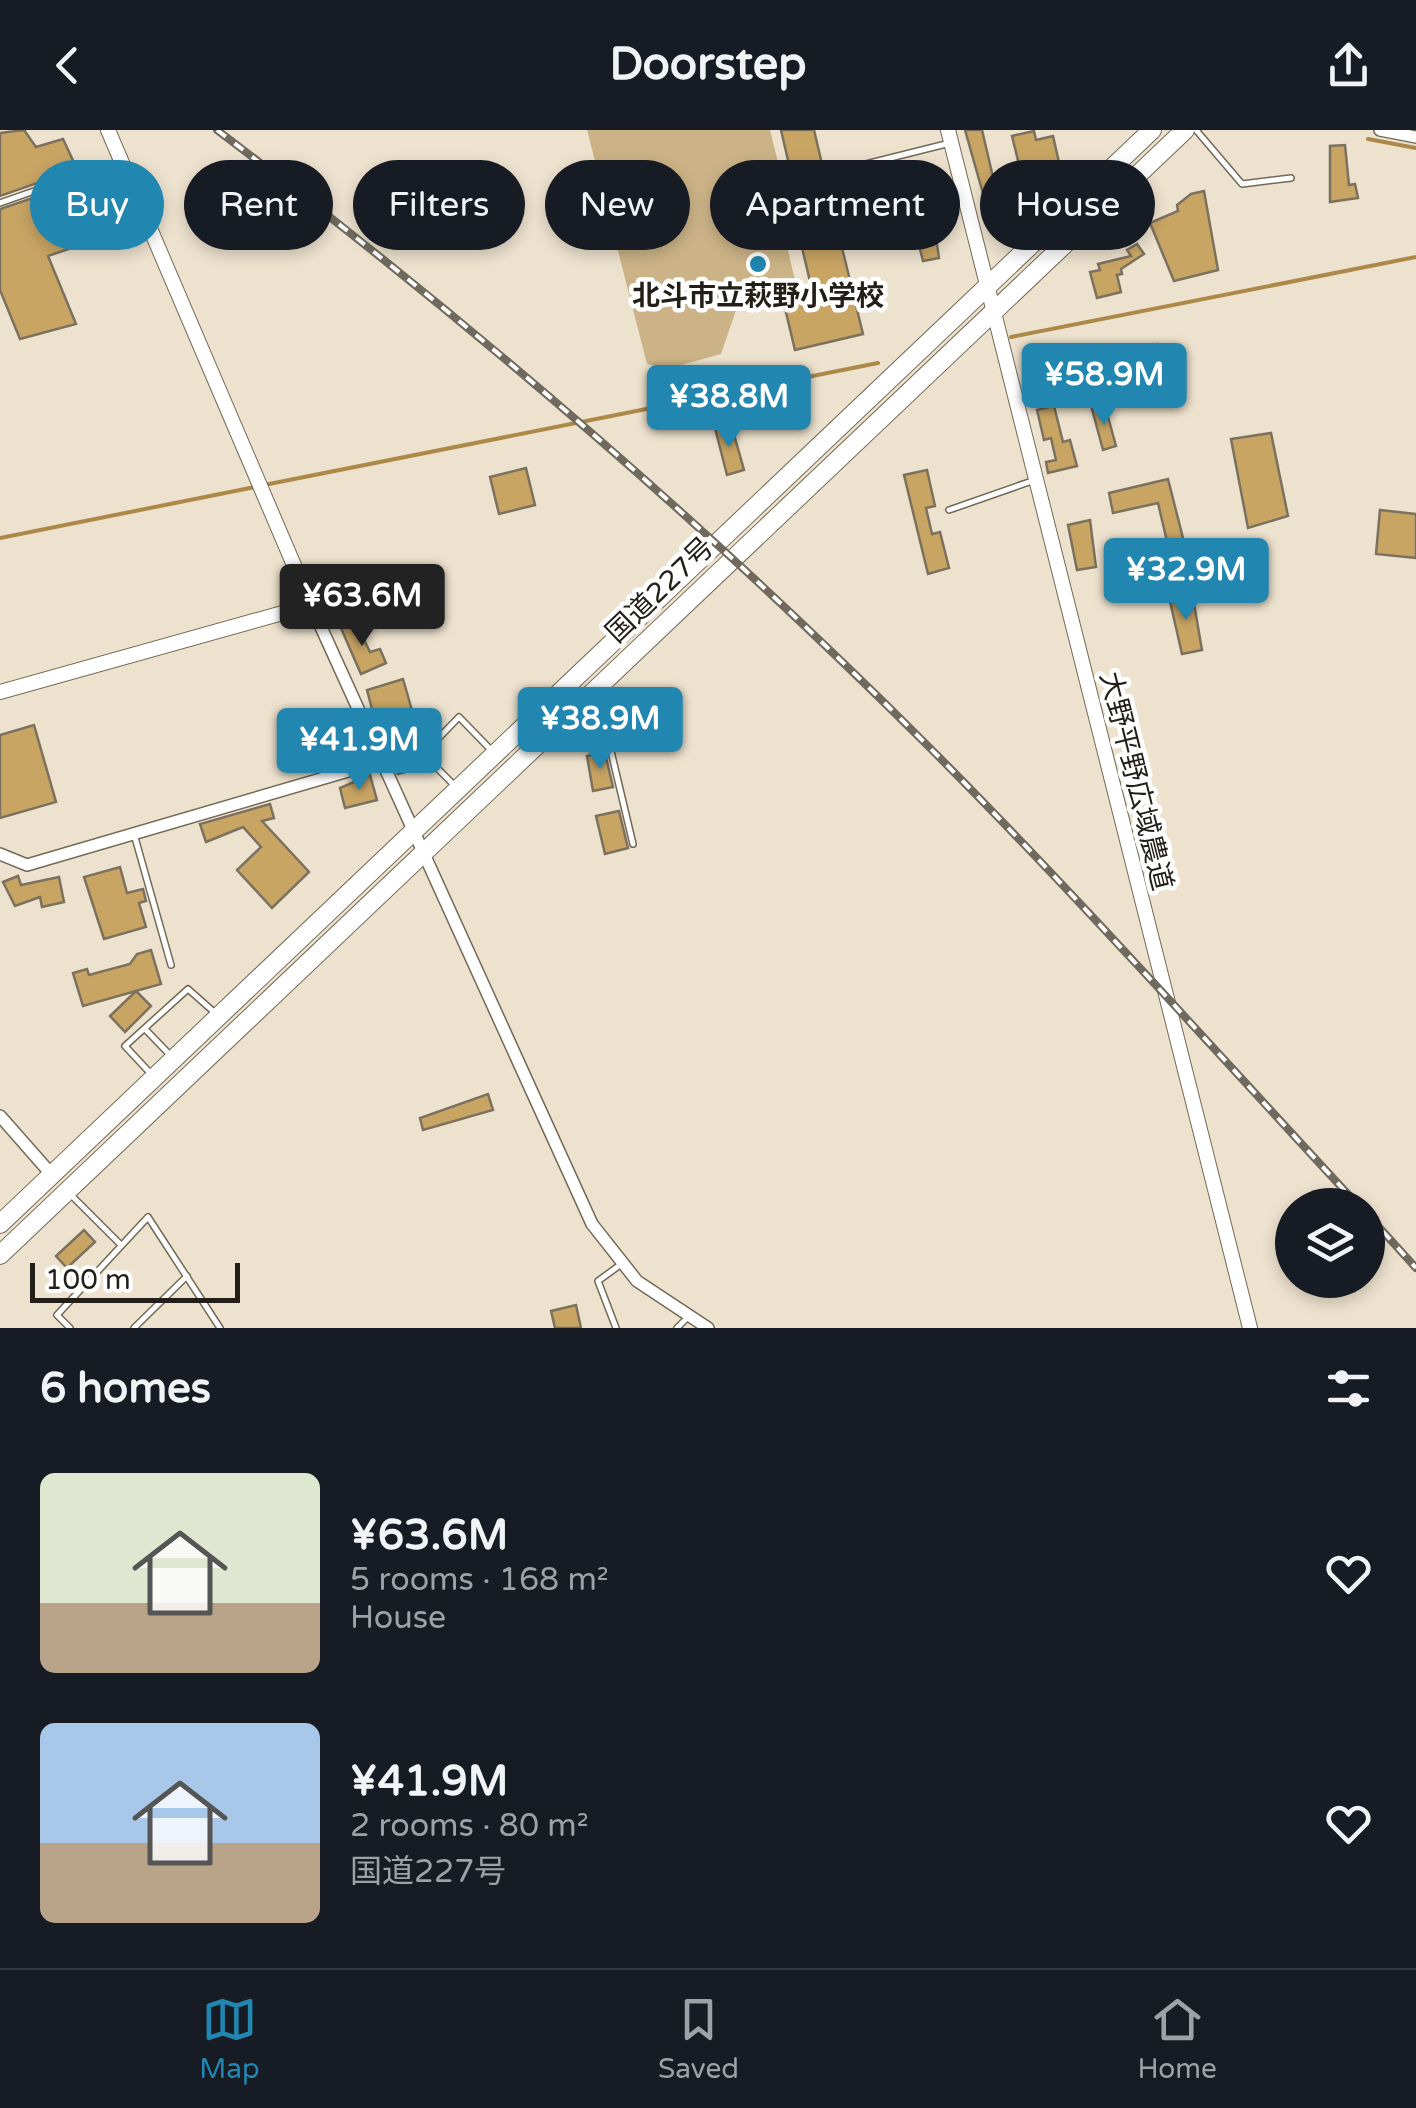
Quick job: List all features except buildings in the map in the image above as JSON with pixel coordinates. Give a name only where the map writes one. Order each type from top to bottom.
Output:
[{"type":"highway","name":"国道227号","points":[[0,1224],[1152,130]]},
{"type":"highway","name":"国道227号","points":[[0,1256],[1185,130]]},
{"type":"street","points":[[108,130],[120,160]]},
{"type":"street","points":[[1385,130],[1416,136]]},
{"type":"street","name":"大野平野広域農道","points":[[950,136],[1250,1328]]},
{"type":"street","points":[[158,250],[378,762],[423,852],[578,1197],[620,1264],[657,1297],[708,1328]]},
{"type":"street","points":[[0,692],[310,604]]},
{"type":"street","points":[[0,854],[27,865],[378,762]]},
{"type":"street","points":[[0,1116],[52,1174]]},
{"type":"lane","points":[[1196,130],[1242,184],[1290,178]]},
{"type":"lane","points":[[874,160],[950,136]]},
{"type":"lane","points":[[0,204],[30,193]]},
{"type":"lane","points":[[949,510],[1035,480]]},
{"type":"lane","points":[[570,682],[605,726],[633,844]]},
{"type":"lane","points":[[458,789],[435,766],[427,750],[458,716],[495,754]]},
{"type":"lane","points":[[134,834],[172,966]]},
{"type":"lane","points":[[155,1078],[126,1046],[144,1028],[188,989],[220,1018]]},
{"type":"lane","points":[[144,1028],[174,1059]]},
{"type":"lane","points":[[126,1104],[142,1121]]},
{"type":"lane","points":[[68,1192],[122,1244]]},
{"type":"lane","points":[[70,1328],[57,1315],[148,1217],[220,1328]]},
{"type":"lane","points":[[616,1328],[598,1281],[620,1264]]},
{"type":"lane","points":[[134,1328],[187,1276]]},
{"type":"lane","points":[[677,1328],[688,1316]]},
{"type":"shaded area","points":[[587,130],[770,130],[777,160],[710,160],[710,250],[788,250],[795,280],[776,284],[779,297],[736,310],[721,354],[667,369],[647,364],[618,250],[690,250],[690,160],[595,160]]},
{"type":"waterway","points":[[1368,139],[1416,148]]},
{"type":"waterway","points":[[1011,337],[1416,257]]},
{"type":"waterway","points":[[264,485],[878,363]]},
{"type":"waterway","points":[[0,538],[255,487]]},
{"type":"railway","points":[[217,130],[493,349],[757,581],[981,800],[1342,1188]]},
{"type":"railway","points":[[1385,1234],[1416,1268]]},
{"type":"place","name":"北斗市立萩野小学校","points":[[758,264]]}]
